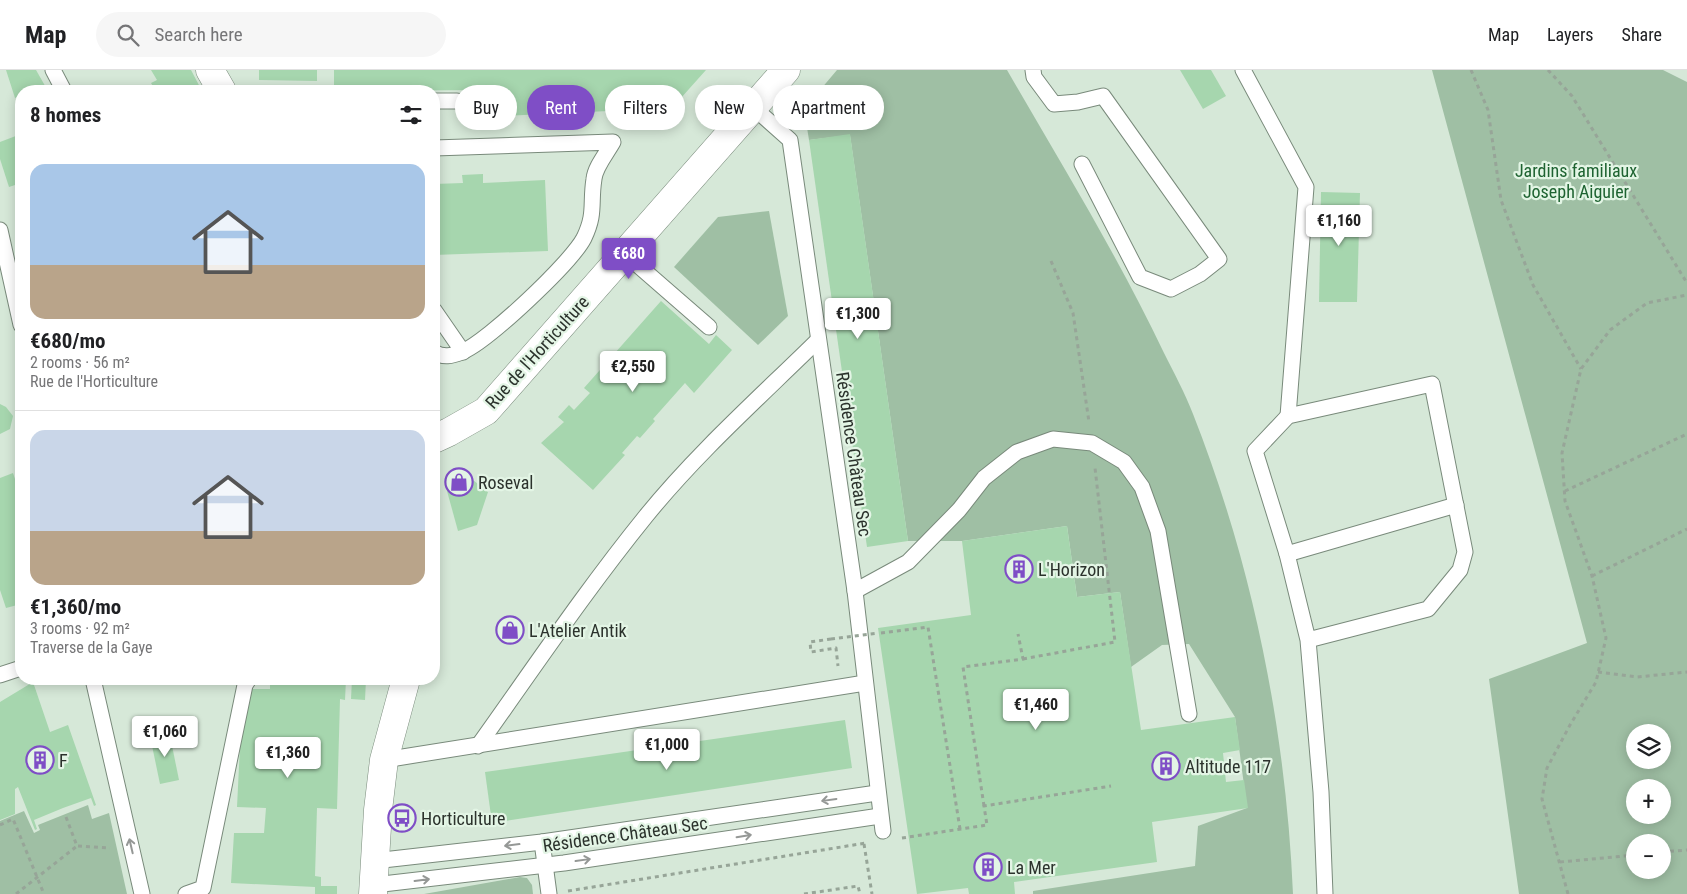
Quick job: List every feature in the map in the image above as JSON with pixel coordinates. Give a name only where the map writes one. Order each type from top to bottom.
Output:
[{"type":"street","points":[[210,70],[219,85]]},
{"type":"street","name":"Rue de l'Horticulture","points":[[763,96],[786,70]]},
{"type":"street","name":"Rue de l'Horticulture","points":[[440,436],[486,410],[733,130]]},
{"type":"street","points":[[374,880],[384,760],[404,685]]},
{"type":"lane","points":[[53,70],[61,85]]},
{"type":"lane","points":[[1032,70],[1034,77],[1054,104],[1078,102],[1103,96],[1219,259],[1200,274],[1171,289],[1140,277],[1082,164]]},
{"type":"lane","points":[[1243,70],[1306,187],[1288,416]]},
{"type":"lane","points":[[440,101],[455,101]]},
{"type":"lane","name":"Résidence Château Sec","points":[[374,880],[545,865],[882,823],[855,591],[790,140],[763,116]]},
{"type":"lane","points":[[440,148],[613,142],[594,177],[593,218],[583,240],[566,262],[515,311],[473,346],[452,356],[440,356]]},
{"type":"lane","points":[[0,230],[15,298]]},
{"type":"lane","points":[[624,254],[709,327]]},
{"type":"lane","points":[[440,319],[463,352]]},
{"type":"lane","points":[[478,746],[569,618],[646,516],[691,466],[818,340]]},
{"type":"lane","points":[[1308,640],[1428,610],[1460,570],[1465,552],[1432,384],[1288,416],[1255,451],[1287,554],[1308,640],[1322,792],[1325,894]]},
{"type":"lane","points":[[855,591],[908,562],[959,510],[984,478],[1017,452],[1053,439],[1092,443],[1124,462],[1142,487],[1158,531],[1189,714]]},
{"type":"lane","points":[[1287,554],[1456,505]]},
{"type":"lane","points":[[0,675],[15,670]]},
{"type":"lane","points":[[384,760],[865,683]]},
{"type":"lane","points":[[94,685],[142,894]]},
{"type":"lane","points":[[186,894],[203,888],[245,685]]},
{"type":"lane","name":"Résidence Château Sec","points":[[374,880],[542,842],[877,793]]},
{"type":"lane","points":[[542,842],[549,894]]},
{"type":"path","points":[[1471,70],[1488,110],[1501,200],[1534,285],[1581,369]]},
{"type":"path","points":[[1548,70],[1572,96],[1687,283]]},
{"type":"path","points":[[908,837],[987,826],[963,667],[1023,659],[1115,642],[1092,443],[1073,313],[1051,261]]},
{"type":"path","points":[[1568,894],[1542,799],[1547,768],[1596,682],[1606,638],[1592,576],[1565,501],[1562,453],[1581,369],[1610,330],[1647,304],[1687,295]]},
{"type":"path","points":[[1564,491],[1687,434]]},
{"type":"path","points":[[1592,576],[1687,529]]},
{"type":"path","points":[[831,649],[811,652],[810,642],[928,627],[960,830]]},
{"type":"path","points":[[1018,634],[1023,659]]},
{"type":"path","points":[[1598,672],[1637,677],[1687,672]]},
{"type":"path","points":[[984,806],[1111,786]]},
{"type":"path","points":[[66,817],[77,846]]},
{"type":"path","points":[[0,825],[13,819],[44,894]]},
{"type":"path","points":[[864,844],[872,894]]},
{"type":"path","points":[[568,891],[855,845]]},
{"type":"path","points":[[16,894],[77,846],[112,848]]},
{"type":"path","points":[[1671,851],[1687,850]]},
{"type":"path","points":[[1560,862],[1626,856]]},
{"type":"path","points":[[804,894],[858,886],[860,894]]},
{"type":"green space","points":[[837,70],[1007,70],[1068,175],[1128,281],[1186,398],[1214,472],[1233,530],[1263,650],[1274,711],[1283,772],[1293,894],[1033,894],[1033,891],[1195,866],[1198,826],[1247,808],[1235,717],[1189,644],[1162,645],[1131,667],[1120,592],[1077,597],[1067,526],[962,541],[908,541],[850,135],[809,140],[807,130],[884,130],[884,85],[824,85]]},
{"type":"green space","name":"Jardins familiaux Joseph Aiguier","points":[[1432,70],[1663,70],[1687,82],[1687,894],[1519,894],[1489,679],[1587,643]]},
{"type":"green space","points":[[769,211],[788,316],[758,345],[674,267],[718,217]]},
{"type":"green space","points":[[88,805],[92,819],[109,813],[127,894],[0,894],[0,821],[24,811],[34,833],[40,830],[38,825]]},
{"type":"green space","points":[[520,877],[527,878],[532,885],[533,894],[424,894]]},
{"type":"building","points":[[6,70],[36,70],[45,85],[15,85],[15,98]]},
{"type":"building","points":[[151,70],[191,70],[199,85],[152,85],[151,83],[157,80]]},
{"type":"building","points":[[259,70],[317,70],[317,81],[259,80]]},
{"type":"building","points":[[334,70],[706,70],[685,93],[685,85],[605,85],[605,111],[595,112],[595,85],[527,85],[527,115],[517,115],[517,85],[455,85],[455,90],[440,90],[440,85],[334,85]]},
{"type":"building","points":[[1180,70],[1211,70],[1226,96],[1203,109]]},
{"type":"building","points":[[850,134],[908,541],[867,547],[809,140]]},
{"type":"building","points":[[15,136],[15,185],[9,187],[0,159],[0,142]]},
{"type":"building","points":[[483,174],[483,183],[545,180],[548,251],[440,255],[440,184],[463,183],[462,175]]},
{"type":"building","points":[[1321,192],[1360,193],[1357,302],[1319,302]]},
{"type":"building","points":[[661,301],[709,344],[716,335],[732,350],[694,393],[685,383],[653,419],[655,421],[640,438],[637,436],[622,453],[625,455],[593,490],[541,443],[564,422],[558,417],[569,405],[574,410],[590,393],[584,388]]},
{"type":"building","points":[[0,404],[6,407],[13,416],[10,429],[0,434]]},
{"type":"building","points":[[463,472],[488,492],[477,525],[458,531],[447,491]]},
{"type":"building","points":[[13,473],[15,479],[15,606],[6,608],[0,590],[0,478]]},
{"type":"building","points":[[1067,526],[1077,597],[1120,592],[1141,730],[1235,717],[1240,750],[1223,753],[1226,782],[1244,780],[1248,808],[1152,822],[1157,862],[1014,882],[1015,894],[969,894],[968,888],[917,894],[878,628],[971,615],[962,541]]},
{"type":"building","name":"F","points":[[28,685],[34,685],[50,732],[68,725],[96,805],[94,806],[91,798],[63,808],[34,820],[37,829],[35,830],[18,787],[15,789],[15,814],[0,820],[0,702]]},
{"type":"building","points":[[270,685],[346,685],[345,700],[340,699],[337,809],[317,808],[315,876],[321,877],[321,886],[337,886],[337,894],[315,894],[315,887],[231,883],[234,833],[264,833],[266,808],[237,807],[241,726],[252,689],[270,689]]},
{"type":"building","points":[[352,685],[366,685],[365,700],[351,699]]},
{"type":"building","points":[[845,720],[852,768],[492,823],[485,772]]},
{"type":"building","points":[[169,731],[179,780],[160,784],[150,736]]},
{"type":"place","name":"Roseval","points":[[459,482]]},
{"type":"place","name":"L'Horizon","points":[[1019,569]]},
{"type":"place","name":"L'Atelier Antik","points":[[510,630]]},
{"type":"place","name":"F","points":[[40,760]]},
{"type":"place","name":"Altitude 117","points":[[1166,766]]},
{"type":"place","name":"Horticulture","points":[[402,818]]},
{"type":"place","name":"La Mer","points":[[988,867]]}]
